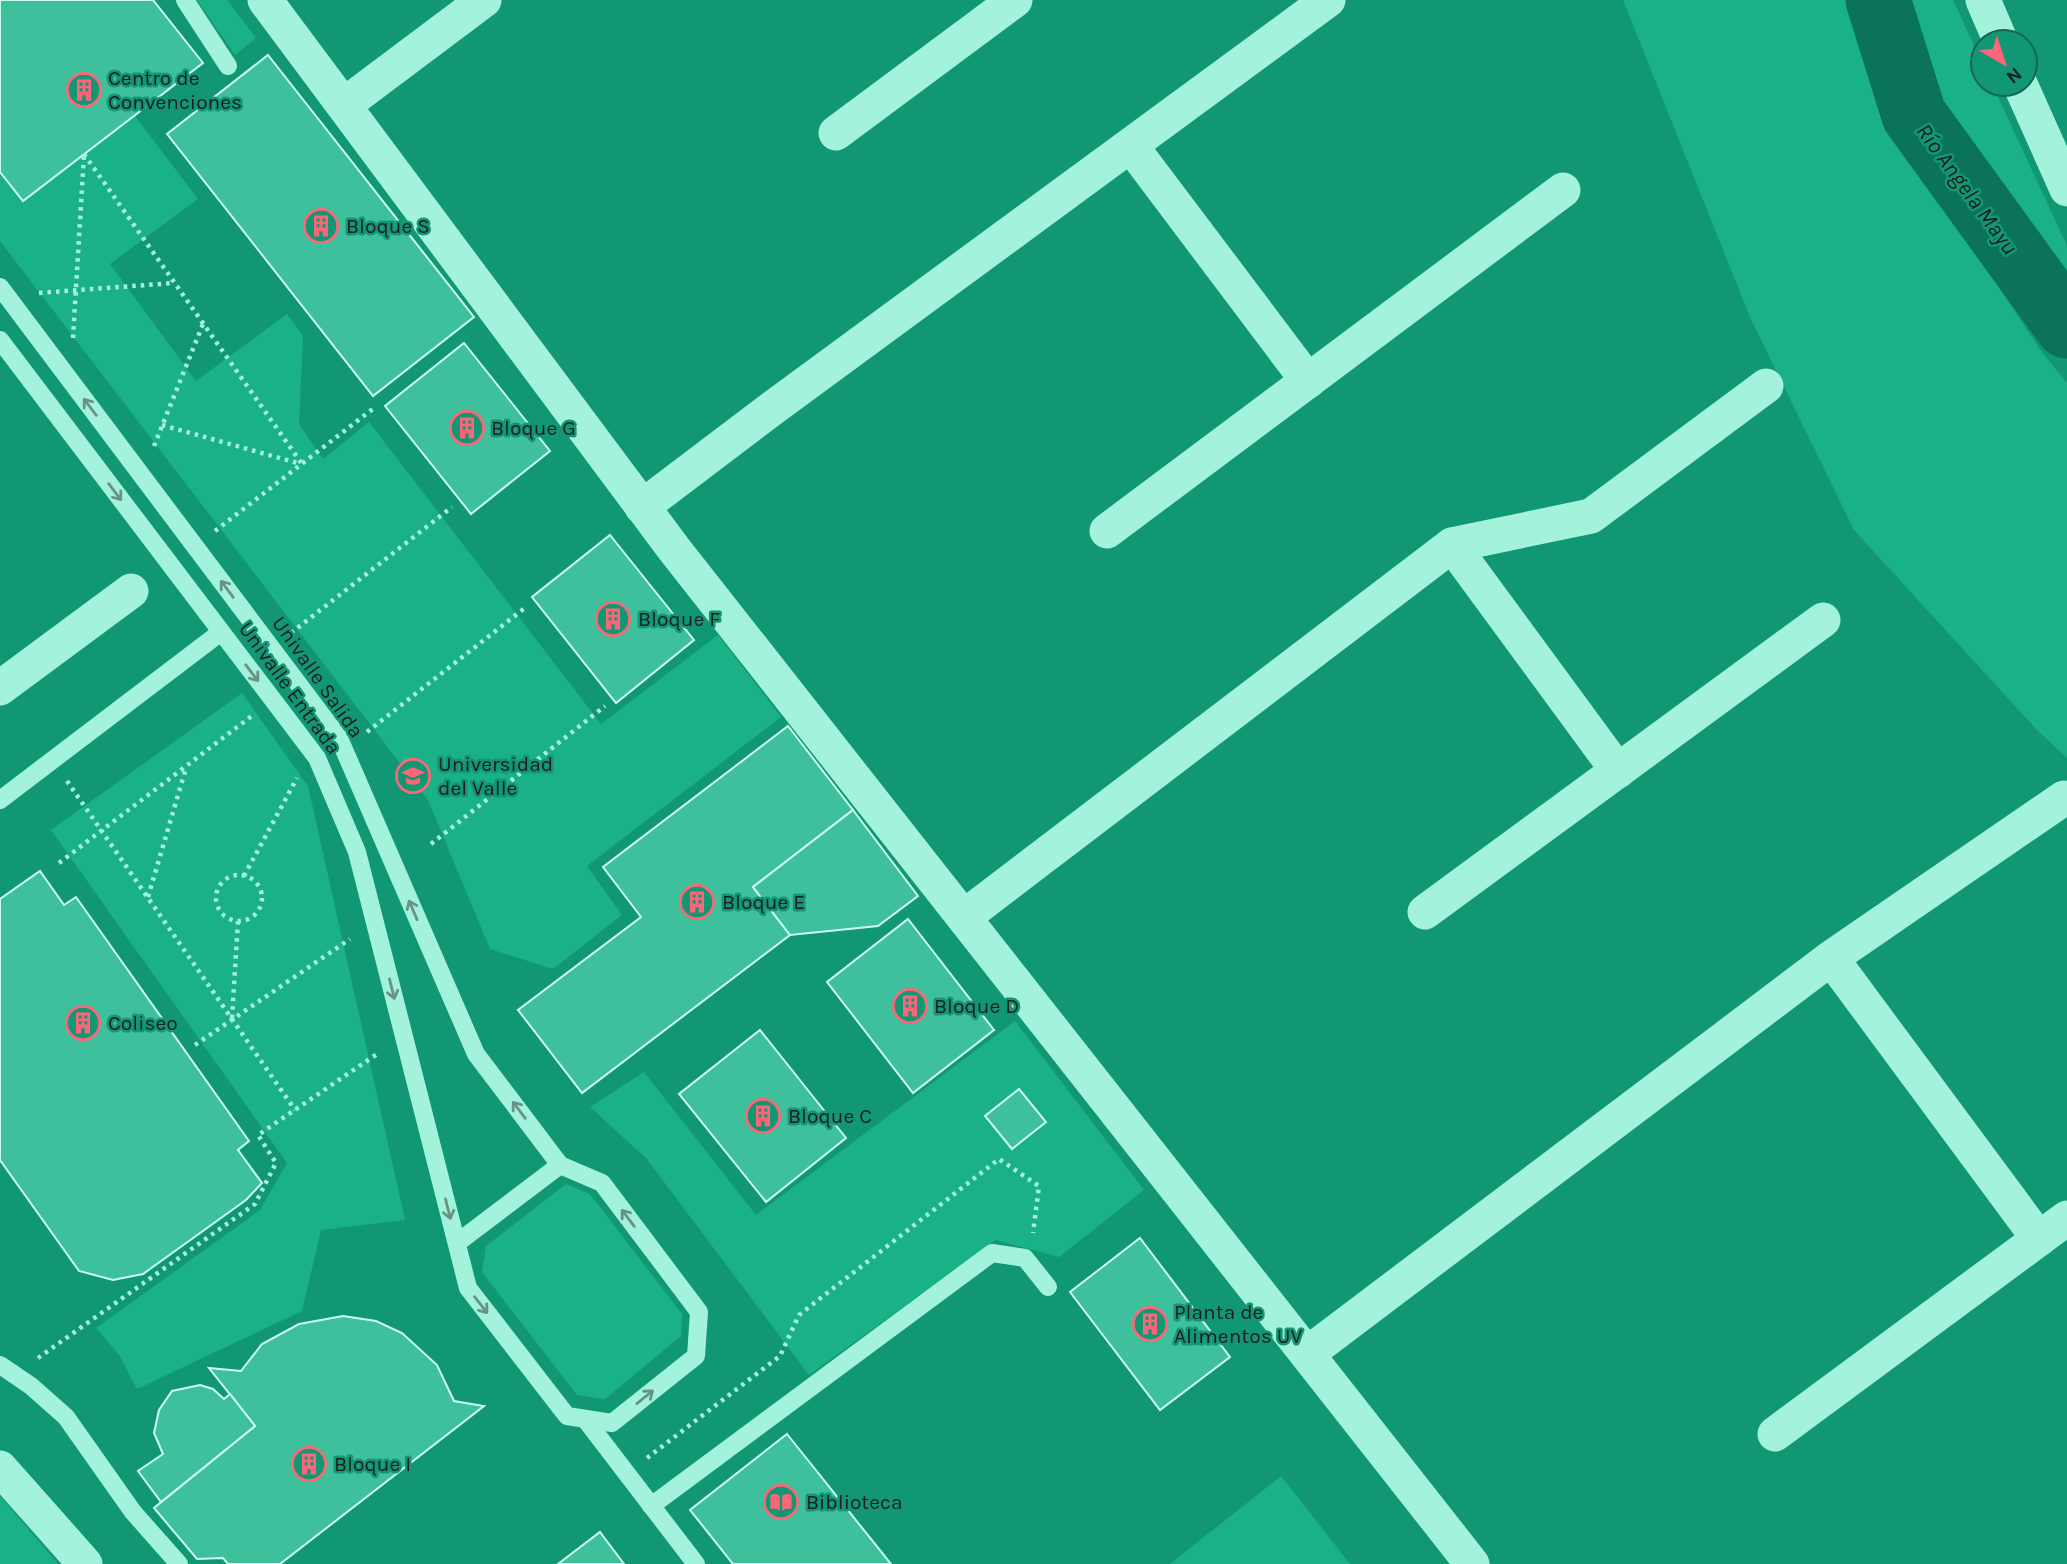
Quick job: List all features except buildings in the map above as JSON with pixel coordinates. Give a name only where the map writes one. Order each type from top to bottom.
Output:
[{"type":"street","points":[[265,0],[642,507],[1472,1564]]},
{"type":"street","points":[[344,105],[484,0]]},
{"type":"street","points":[[836,133],[1015,0]]},
{"type":"street","points":[[642,507],[1328,0]]},
{"type":"street","points":[[1983,0],[1995,28]]},
{"type":"street","points":[[2026,98],[2067,188]]},
{"type":"street","points":[[1131,146],[1308,381]]},
{"type":"street","points":[[1107,531],[1563,190]]},
{"type":"street","points":[[964,917],[1452,545],[1591,516],[1766,386]]},
{"type":"street","points":[[1452,545],[1618,771]]},
{"type":"street","points":[[0,688],[131,591]]},
{"type":"street","points":[[1425,912],[1823,620]]},
{"type":"street","points":[[1307,1354],[1831,958],[2064,798]]},
{"type":"street","points":[[1831,958],[2039,1240]]},
{"type":"street","points":[[1775,1434],[2067,1217]]},
{"type":"street","points":[[0,1468],[85,1564]]},
{"type":"lane","points":[[185,0],[228,66]]},
{"type":"lane","name":"Univalle Salida","points":[[3,291],[339,738],[476,1054],[560,1165]]},
{"type":"lane","name":"Univalle Entrada","points":[[0,340],[317,758],[357,852],[457,1243]]},
{"type":"lane","points":[[0,800],[221,632]]},
{"type":"lane","points":[[560,1165],[602,1183],[699,1312],[696,1356],[612,1423],[567,1416],[468,1288],[457,1243],[560,1165]]},
{"type":"lane","points":[[651,1506],[992,1253],[1024,1258],[1048,1287]]},
{"type":"lane","points":[[7,1370],[31,1386],[66,1417],[133,1512],[179,1564]]},
{"type":"lane","points":[[585,1419],[696,1564]]},
{"type":"path","points":[[71,381],[85,154],[302,464]]},
{"type":"path","points":[[3,291],[76,290],[174,283]]},
{"type":"path","points":[[142,476],[203,324]]},
{"type":"path","points":[[195,547],[374,408]]},
{"type":"path","points":[[162,425],[302,464]]},
{"type":"path","points":[[272,649],[452,507]]},
{"type":"path","points":[[344,750],[526,607]]},
{"type":"path","points":[[59,863],[273,700]]},
{"type":"path","points":[[431,844],[604,705]]},
{"type":"path","points":[[244,876],[312,751]]},
{"type":"path","points":[[53,760],[295,1110]]},
{"type":"path","points":[[148,898],[186,767]]},
{"type":"path","points":[[237,875],[258,884],[262,899],[258,913],[239,922],[219,912],[216,896],[222,882],[237,875]]},
{"type":"path","points":[[232,1020],[239,922]]},
{"type":"path","points":[[195,1045],[375,922]]},
{"type":"path","points":[[7,1370],[255,1204],[276,1163],[258,1135],[404,1036]]},
{"type":"path","points":[[627,1474],[780,1356],[799,1315],[999,1159],[1039,1186],[1030,1264]]},
{"type":"green space","points":[[197,0],[227,0],[256,38],[235,55]]},
{"type":"green space","points":[[1623,0],[1853,0],[1894,129],[2041,351],[2067,383],[2067,758],[2038,731],[1854,530],[1750,317]]},
{"type":"green space","points":[[1904,0],[1953,0],[1969,35],[1969,98],[1998,98],[2067,246],[2067,286],[1938,110]]},
{"type":"green space","points":[[135,116],[198,199],[110,264],[196,381],[287,314],[303,336],[299,424],[323,459],[369,422],[601,724],[718,635],[781,717],[587,866],[622,915],[553,969],[490,949],[428,800],[0,241],[0,172],[23,201]]},
{"type":"green space","points":[[242,693],[308,786],[405,1220],[321,1230],[302,1311],[137,1389],[119,1355],[96,1328],[260,1210],[287,1163],[51,830]]},
{"type":"green space","points":[[1015,1021],[1144,1190],[1059,1257],[996,1240],[809,1375],[646,1158],[590,1107],[644,1072],[756,1215]]},
{"type":"green space","points":[[566,1184],[590,1194],[682,1314],[681,1336],[605,1399],[577,1395],[482,1272],[486,1246]]},
{"type":"green space","points":[[1281,1476],[1350,1564],[1170,1564]]},
{"type":"green space","points":[[0,1496],[58,1564],[0,1564]]},
{"type":"waterway","name":"Río Angela Mayu","points":[[1878,0],[1914,115],[2067,326]]},
{"type":"place","name":"Centro de Convenciones","points":[[84,90]]},
{"type":"place","name":"Bloque S","points":[[321,226]]},
{"type":"place","name":"Bloque G","points":[[467,428]]},
{"type":"place","name":"Bloque F","points":[[613,619]]},
{"type":"place","name":"Universidad del Valle","points":[[413,776]]},
{"type":"place","name":"Bloque E","points":[[697,902]]},
{"type":"place","name":"Bloque D","points":[[910,1006]]},
{"type":"place","name":"Coliseo","points":[[83,1023]]},
{"type":"place","name":"Bloque C","points":[[763,1116]]},
{"type":"place","name":"Planta de Alimentos UV","points":[[1150,1324]]},
{"type":"place","name":"Bloque I","points":[[309,1464]]},
{"type":"place","name":"Biblioteca","points":[[781,1502]]}]
